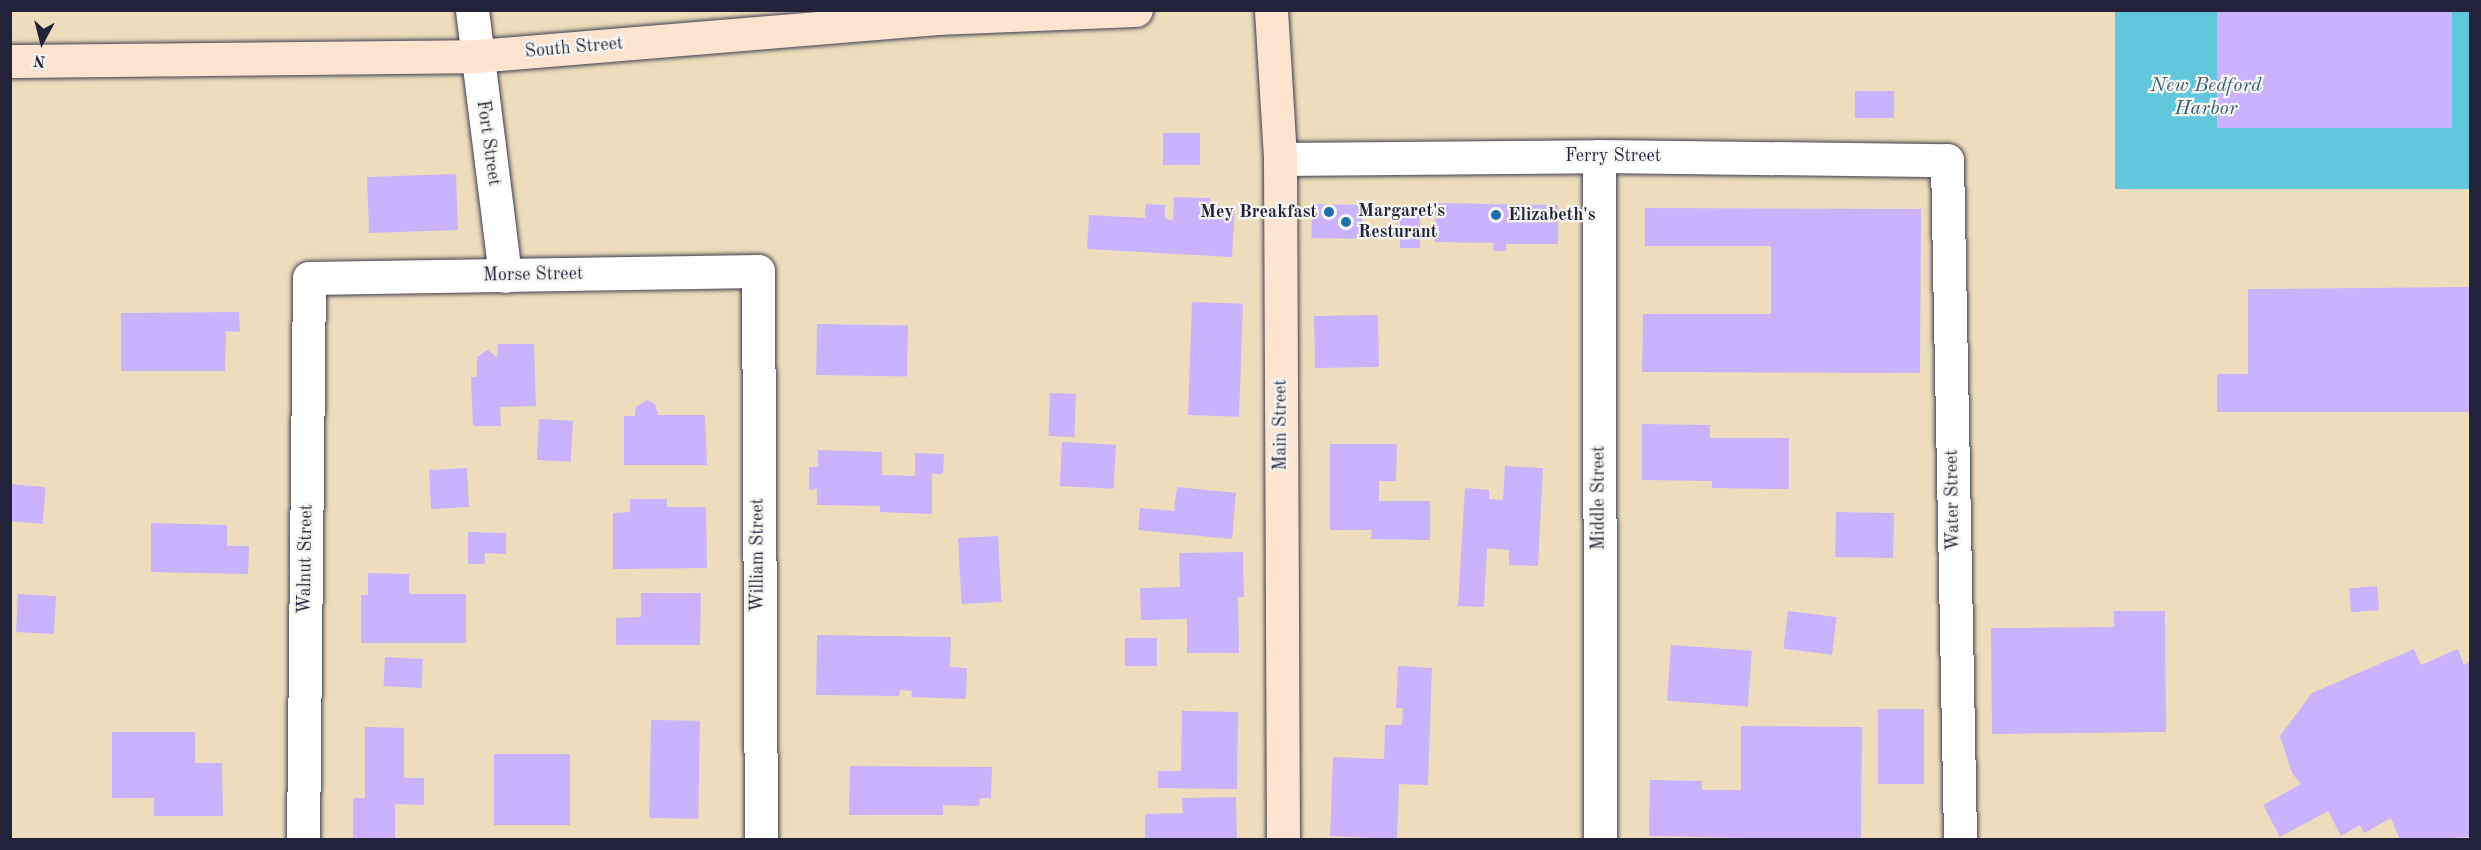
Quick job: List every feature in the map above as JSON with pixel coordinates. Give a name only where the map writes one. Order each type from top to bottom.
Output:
[{"type":"street","name":"Fort Street","points":[[472,10],[505,276]]},
{"type":"street","name":"South Street","points":[[10,61],[476,56],[935,18],[1136,10]]},
{"type":"street","name":"Main Street","points":[[1271,10],[1280,159],[1283,840]]},
{"type":"street","name":"Ferry Street","points":[[1280,159],[1599,156],[1947,160]]},
{"type":"street","name":"Middle Street","points":[[1599,156],[1600,840]]},
{"type":"street","name":"Water Street","points":[[1947,160],[1960,840]]},
{"type":"street","name":"Morse Street","points":[[309,278],[758,271]]},
{"type":"street","name":"William Street","points":[[758,271],[762,840]]},
{"type":"street","name":"Walnut Street","points":[[303,840],[309,278]]},
{"type":"water","name":"New Bedford Harbor","points":[[2115,11],[2470,11],[2470,189],[2115,189]]},
{"type":"building","points":[[2217,11],[2452,11],[2452,128],[2217,128]]},
{"type":"building","points":[[1855,91],[1894,91],[1894,118],[1855,118]]},
{"type":"building","points":[[1163,133],[1200,133],[1200,165],[1163,165]]},
{"type":"building","points":[[456,174],[458,230],[369,233],[367,177]]},
{"type":"building","points":[[1174,197],[1210,198],[1210,205],[1235,207],[1232,257],[1087,249],[1089,215],[1145,218],[1146,204],[1165,205],[1165,219],[1173,220]]},
{"type":"building","points":[[1436,203],[1558,205],[1558,244],[1506,244],[1506,251],[1493,251],[1494,243],[1435,242]]},
{"type":"building","points":[[1312,204],[1362,205],[1361,239],[1311,238]]},
{"type":"building","points":[[1645,208],[1921,209],[1920,373],[1642,372],[1643,314],[1771,314],[1771,246],[1645,246]]},
{"type":"building","points":[[1400,210],[1420,210],[1420,248],[1400,248]]},
{"type":"building","points":[[2469,287],[2470,412],[2217,412],[2217,374],[2248,374],[2248,289]]},
{"type":"building","points":[[1192,302],[1243,304],[1239,417],[1188,415]]},
{"type":"building","points":[[239,312],[240,332],[226,331],[225,371],[121,371],[121,313]]},
{"type":"building","points":[[1378,315],[1379,367],[1315,368],[1314,316]]},
{"type":"building","points":[[817,324],[908,326],[907,377],[816,375]]},
{"type":"building","points":[[498,344],[534,344],[536,406],[500,407],[501,426],[473,426],[471,377],[477,377],[477,357],[488,350],[497,358]]},
{"type":"building","points":[[1050,393],[1076,394],[1074,437],[1048,436]]},
{"type":"building","points":[[647,400],[655,404],[658,415],[705,415],[707,465],[624,465],[624,416],[635,416],[636,407]]},
{"type":"building","points":[[539,419],[573,421],[571,462],[537,460]]},
{"type":"building","points":[[1642,424],[1710,425],[1710,438],[1789,438],[1789,489],[1712,488],[1712,481],[1642,480]]},
{"type":"building","points":[[1062,442],[1116,445],[1114,489],[1060,486]]},
{"type":"building","points":[[1330,444],[1397,444],[1396,481],[1379,481],[1379,501],[1430,501],[1430,540],[1371,539],[1372,530],[1330,530]]},
{"type":"building","points":[[818,450],[882,452],[882,475],[915,476],[915,453],[944,454],[943,474],[932,474],[932,514],[880,512],[880,506],[817,505],[817,489],[809,490],[809,467],[818,467]]},
{"type":"building","points":[[1505,466],[1543,468],[1538,566],[1509,565],[1509,550],[1487,548],[1484,607],[1458,606],[1465,488],[1489,490],[1489,499],[1503,500]]},
{"type":"building","points":[[467,468],[469,507],[431,509],[429,470]]},
{"type":"building","points":[[10,484],[46,487],[43,524],[10,521]]},
{"type":"building","points":[[1177,487],[1236,493],[1232,539],[1138,530],[1140,508],[1174,511]]},
{"type":"building","points":[[630,499],[667,499],[667,507],[706,507],[707,568],[613,569],[613,513],[630,512]]},
{"type":"building","points":[[1836,512],[1894,513],[1893,558],[1835,557]]},
{"type":"building","points":[[151,523],[227,525],[227,546],[249,546],[248,574],[151,572]]},
{"type":"building","points":[[468,532],[506,533],[506,554],[485,553],[485,564],[468,564]]},
{"type":"building","points":[[998,536],[1001,602],[962,604],[958,538]]},
{"type":"building","points":[[1243,552],[1244,597],[1238,597],[1239,653],[1187,653],[1187,619],[1141,620],[1140,588],[1180,587],[1179,553]]},
{"type":"building","points":[[368,573],[409,574],[409,594],[466,594],[466,643],[361,643],[361,595],[368,595]]},
{"type":"building","points":[[2377,586],[2379,610],[2351,612],[2349,588]]},
{"type":"building","points":[[641,593],[701,593],[700,645],[616,645],[616,618],[641,617]]},
{"type":"building","points":[[18,594],[56,596],[54,634],[16,632]]},
{"type":"building","points":[[1788,611],[1837,617],[1832,655],[1783,649]]},
{"type":"building","points":[[2114,611],[2165,611],[2166,732],[1992,734],[1991,628],[2114,627]]},
{"type":"building","points":[[817,635],[951,637],[950,667],[967,668],[966,699],[911,697],[912,691],[900,690],[899,696],[816,695]]},
{"type":"building","points":[[1125,638],[1157,638],[1157,666],[1125,666]]},
{"type":"building","points":[[1671,645],[1752,651],[1748,707],[1667,701]]},
{"type":"building","points":[[2414,649],[2421,665],[2458,649],[2464,665],[2470,662],[2470,837],[2400,840],[2391,818],[2364,833],[2360,825],[2341,836],[2328,811],[2280,837],[2263,805],[2301,784],[2292,773],[2280,736],[2312,693]]},
{"type":"building","points":[[385,657],[423,659],[421,688],[383,686]]},
{"type":"building","points":[[1398,666],[1432,668],[1428,785],[1399,784],[1397,839],[1330,836],[1333,757],[1384,759],[1385,725],[1402,725],[1403,708],[1396,708]]},
{"type":"building","points":[[1878,709],[1924,709],[1924,784],[1878,784]]},
{"type":"building","points":[[1182,711],[1238,712],[1237,789],[1158,788],[1158,771],[1181,771]]},
{"type":"building","points":[[651,720],[700,721],[698,819],[649,818]]},
{"type":"building","points":[[1741,726],[1862,727],[1861,840],[1649,836],[1650,780],[1702,781],[1702,790],[1741,790]]},
{"type":"building","points":[[365,727],[404,728],[404,778],[424,778],[424,805],[395,804],[395,840],[353,840],[353,798],[365,798]]},
{"type":"building","points":[[112,732],[195,732],[195,763],[222,763],[223,816],[154,816],[154,798],[112,798]]},
{"type":"building","points":[[494,754],[570,754],[570,825],[494,825]]},
{"type":"building","points":[[850,766],[992,767],[991,798],[980,798],[979,806],[943,805],[943,815],[849,815]]},
{"type":"building","points":[[1236,797],[1237,840],[1145,840],[1145,814],[1183,813],[1182,798]]},
{"type":"place","name":"Mey Breakfast","points":[[1329,212]]},
{"type":"place","name":"Elizabeth's","points":[[1496,215]]},
{"type":"place","name":"Margaret's Resturant","points":[[1346,222]]}]
